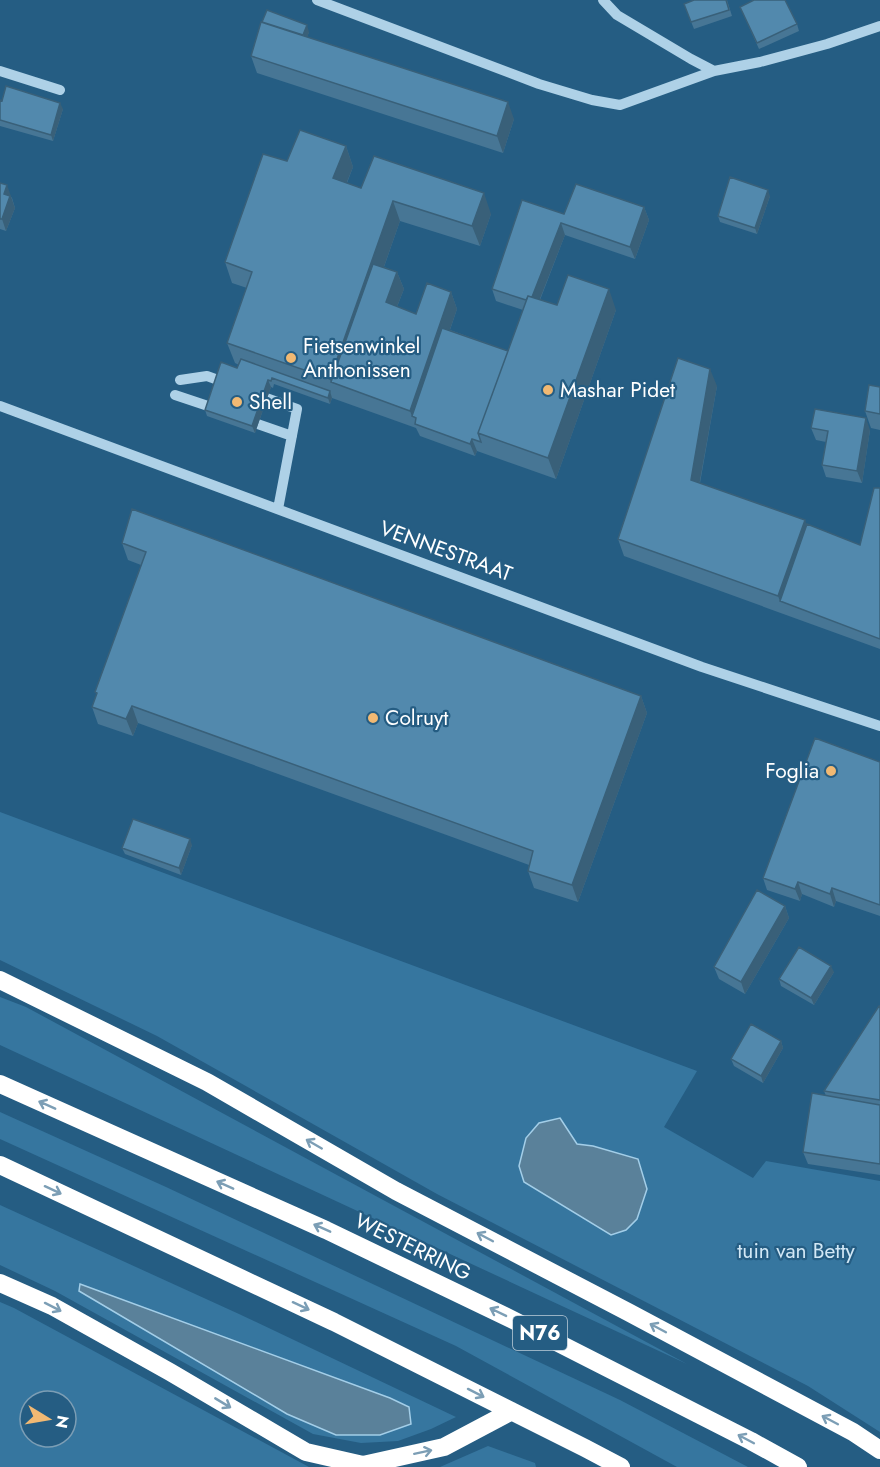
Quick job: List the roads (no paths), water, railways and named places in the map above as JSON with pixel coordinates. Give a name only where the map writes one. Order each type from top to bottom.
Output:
[{"type":"highway","points":[[0,980],[207,1082],[396,1191],[843,1427],[880,1450]]},
{"type":"highway","name":"WESTERRING","points":[[0,1084],[326,1230],[513,1320],[798,1467]]},
{"type":"highway","points":[[0,1165],[334,1322],[621,1467]]},
{"type":"highway","points":[[0,1283],[52,1306],[306,1452],[363,1465],[444,1447],[512,1411]]},
{"type":"street","points":[[317,0],[539,84],[592,100],[620,105],[714,71],[783,56],[880,26]]},
{"type":"street","points":[[603,0],[617,15],[714,71]]},
{"type":"street","points":[[0,70],[60,90]]},
{"type":"street","points":[[180,381],[207,376],[297,409],[278,509]]},
{"type":"street","points":[[175,395],[292,435]]},
{"type":"street","name":"VENNESTRAAT","points":[[0,406],[693,664],[880,726]]},
{"type":"place","name":"Fietsenwinkel Anthonissen","points":[[291,358]]},
{"type":"place","name":"Mashar Pidet","points":[[548,390]]},
{"type":"place","name":"Shell","points":[[237,402]]},
{"type":"place","name":"Colruyt","points":[[373,718]]},
{"type":"place","name":"Foglia","points":[[831,771]]},
{"type":"park label","name":"tuin van Betty","points":[[796,1251]]}]
